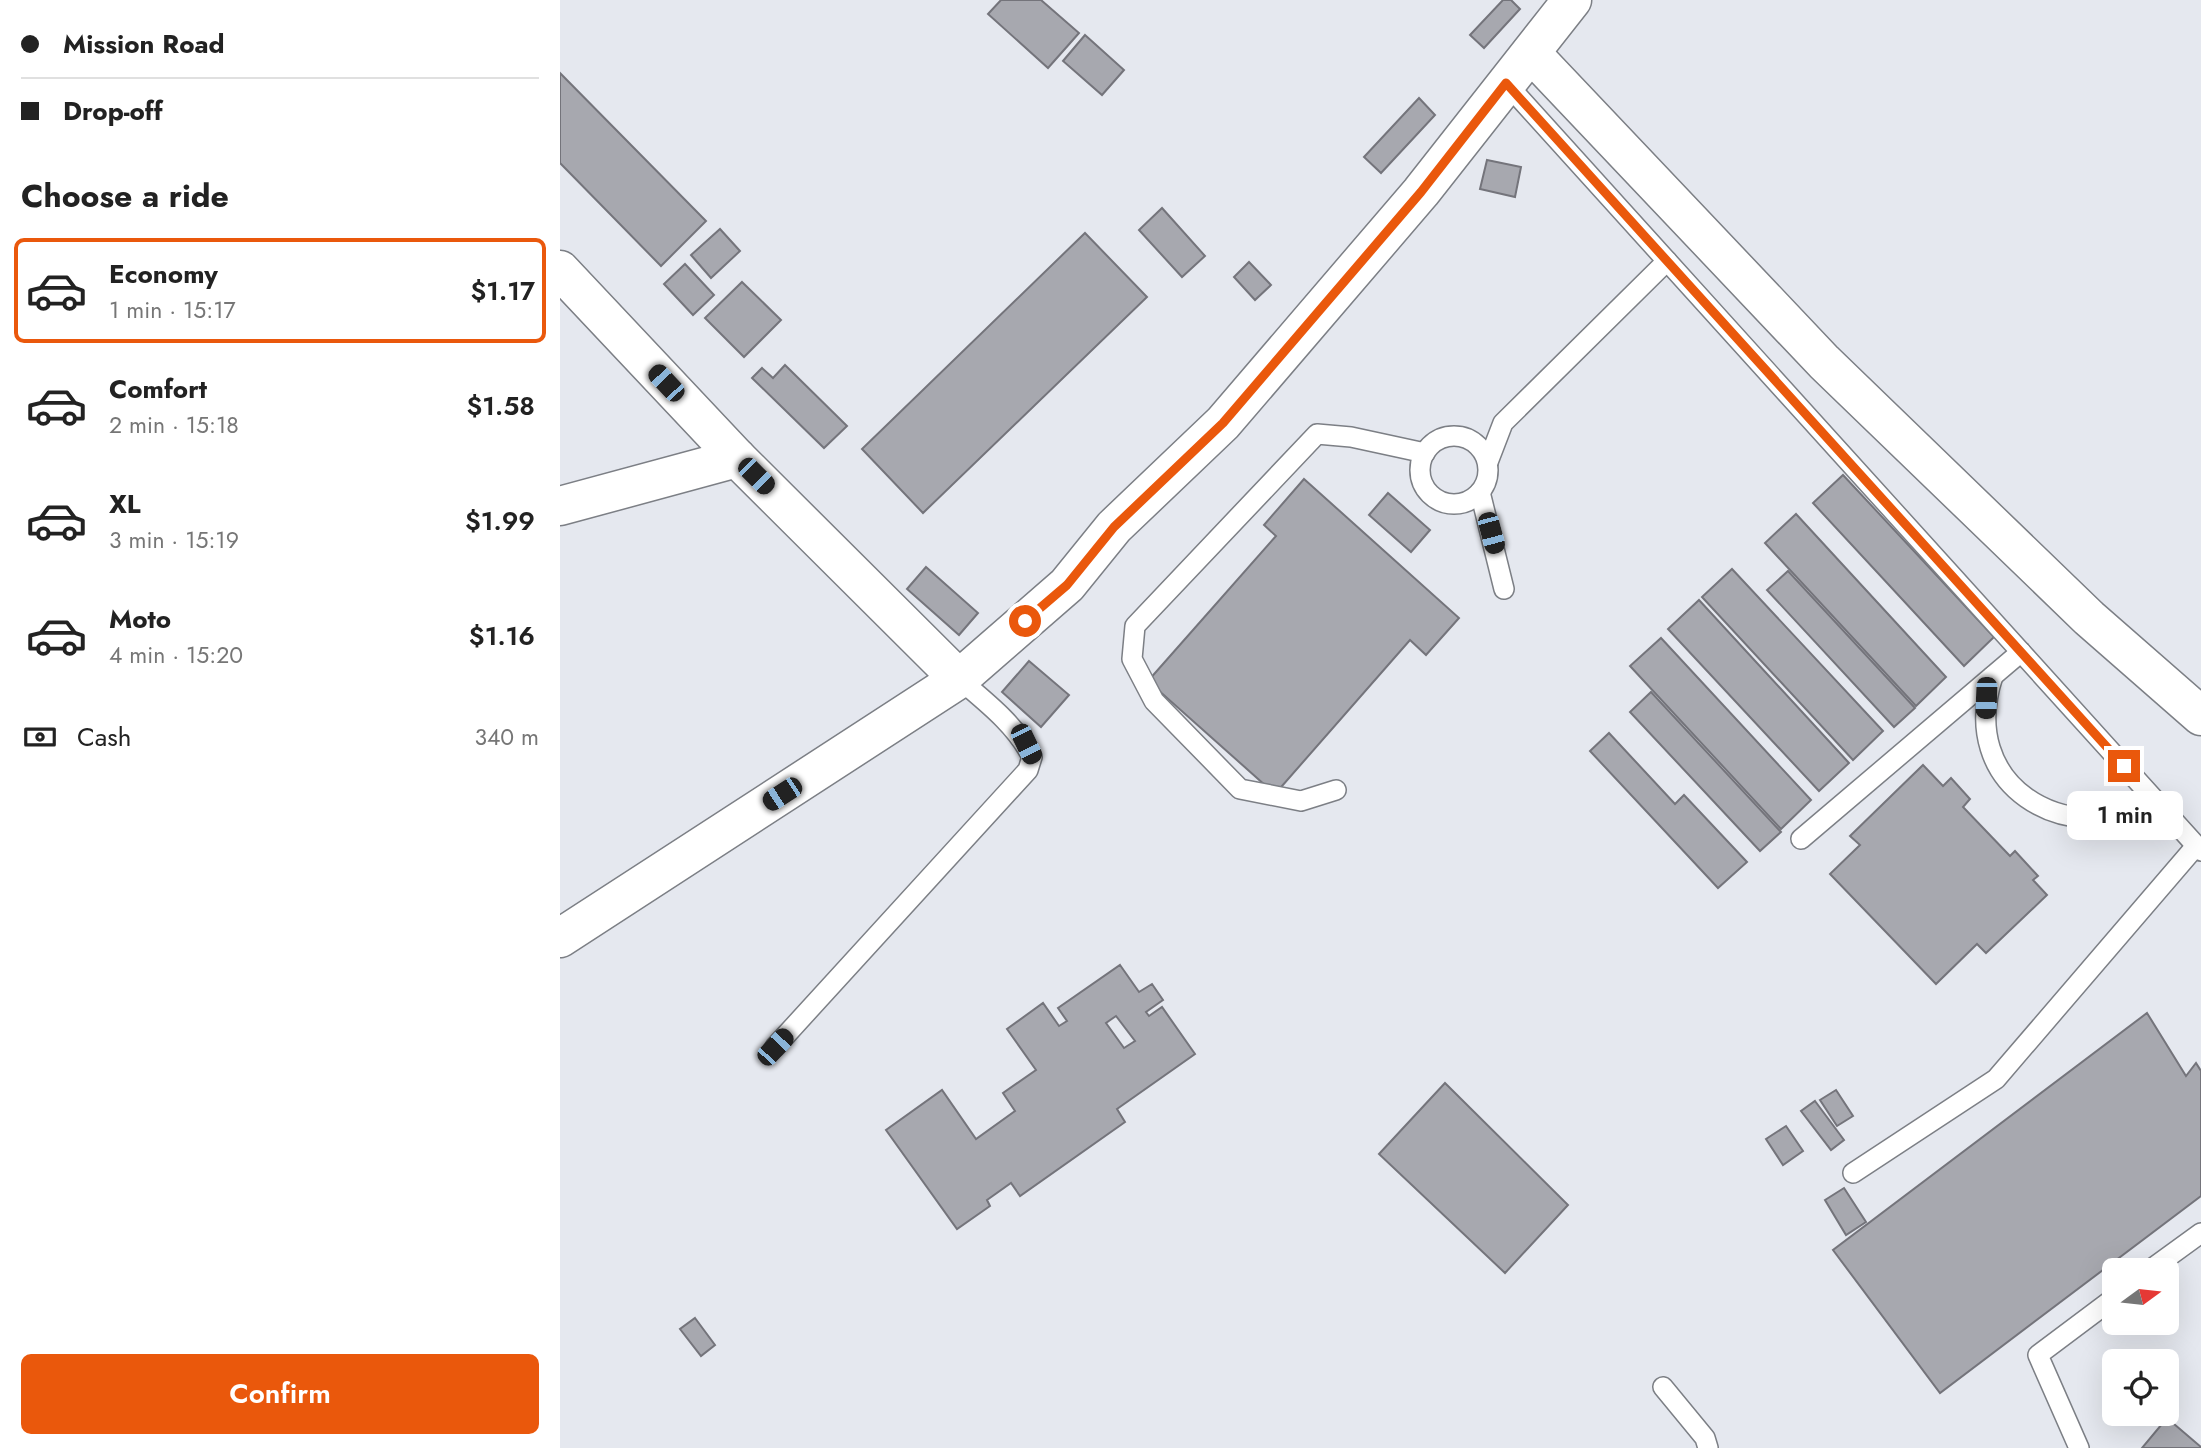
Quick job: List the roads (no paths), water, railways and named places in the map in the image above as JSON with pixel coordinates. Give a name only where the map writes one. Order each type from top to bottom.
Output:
[{"type":"street","points":[[560,938],[960,679],[1067,585],[1114,527],[1223,423],[1421,192],[1572,0]]},
{"type":"street","points":[[1531,52],[1824,362],[2089,618],[2201,716]]},
{"type":"street","points":[[560,270],[737,458],[960,679]]},
{"type":"street","points":[[560,506],[737,458]]},
{"type":"lane","points":[[1506,83],[2199,849],[1996,1079],[1853,1173]]},
{"type":"lane","points":[[1503,423],[1488,462],[1489,475],[1480,492],[1461,504],[1449,505],[1430,495],[1420,475],[1424,453],[1443,439],[1465,438],[1503,423],[1667,261]]},
{"type":"lane","points":[[1336,790],[1301,801],[1240,789],[1154,701],[1132,659],[1135,626],[1317,434],[1351,437],[1424,453]]},
{"type":"lane","points":[[1465,438],[1479,447],[1488,462]]},
{"type":"lane","points":[[1480,492],[1504,589]]},
{"type":"lane","points":[[1801,839],[2021,652]]},
{"type":"lane","points":[[1993,676],[1986,698],[1989,743],[2010,783],[2029,800],[2049,811],[2092,821],[2115,820],[2158,804]]},
{"type":"lane","points":[[775,1047],[1028,770],[1032,757],[1026,744],[1004,719],[960,679]]},
{"type":"lane","points":[[2167,1258],[2201,1233]]},
{"type":"lane","points":[[2079,1448],[2038,1355],[2102,1307]]},
{"type":"lane","points":[[1663,1387],[1705,1438],[1708,1448]]}]
